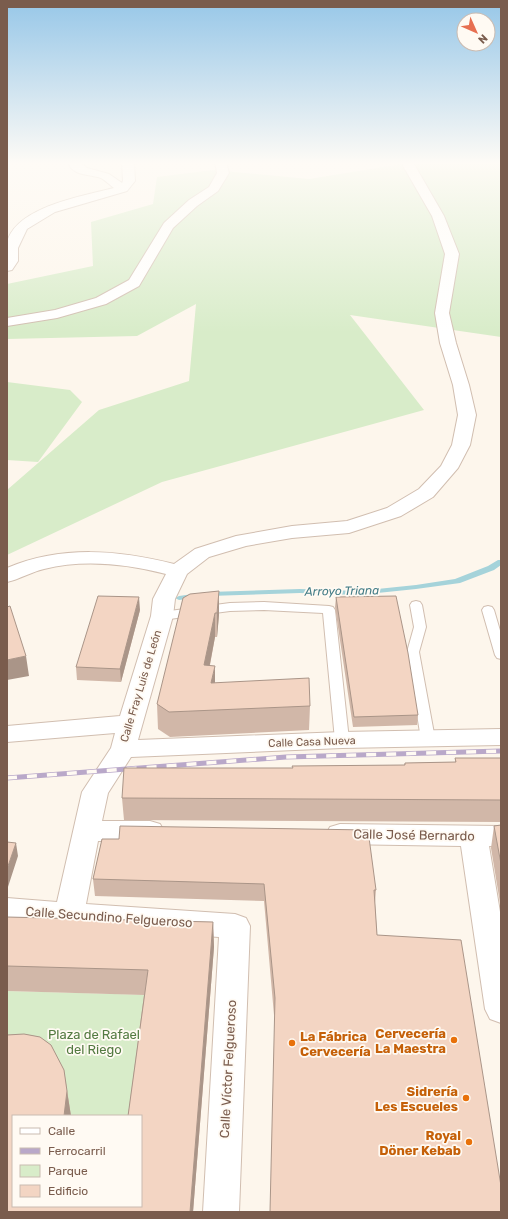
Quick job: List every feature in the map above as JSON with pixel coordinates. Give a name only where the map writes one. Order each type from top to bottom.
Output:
[{"type":"street","points":[[7,267],[11,261],[11,248],[14,241],[22,227],[33,219]]},
{"type":"street","points":[[7,322],[57,314],[101,301],[134,283],[168,226],[176,219]]},
{"type":"street","points":[[7,576],[40,563],[94,556],[115,558],[178,571],[202,553],[243,540],[292,532],[349,527],[394,512],[426,492],[449,468],[461,445],[467,415],[461,385],[448,343],[442,313],[452,254],[439,219]]},
{"type":"street","name":"Calle Fray Luis de León","points":[[69,914],[95,792],[123,749],[162,616],[164,599],[178,571]]},
{"type":"street","points":[[7,734],[130,724]]},
{"type":"street","name":"Calle Casa Nueva","points":[[123,749],[342,740],[501,737]]},
{"type":"street","points":[[87,830],[174,832]]},
{"type":"street","name":"Calle José Bernardo","points":[[316,834],[501,836]]},
{"type":"street","points":[[473,836],[501,1009]]},
{"type":"street","name":"Calle Secundino Felgueroso","points":[[7,910],[235,926]]},
{"type":"street","name":"Calle Víctor Felgueroso","points":[[221,1212],[235,926]]},
{"type":"lane","points":[[416,605],[420,627],[412,652],[428,739]]},
{"type":"lane","points":[[162,616],[230,608],[264,606],[329,610],[342,740]]},
{"type":"lane","points":[[488,610],[501,655]]},
{"type":"green space","points":[[102,219],[501,219],[501,337],[350,315],[424,410],[162,482],[7,555],[7,490],[99,410],[189,381],[196,304],[137,336],[7,339],[7,284],[93,266],[91,222]]},
{"type":"green space","points":[[7,382],[70,390],[82,402],[38,462],[7,460]]},
{"type":"green space","name":"Plaza de Rafael del Riego","points":[[7,991],[150,995],[134,1115],[70,1115],[7,1062]]},
{"type":"building","points":[[219,591],[217,613],[215,613],[204,665],[215,666],[211,683],[309,678],[310,706],[169,712],[157,704],[183,598],[190,594]]},
{"type":"building","points":[[98,596],[139,597],[120,669],[76,667]]},
{"type":"building","points":[[396,596],[408,653],[418,715],[354,717],[336,597]]},
{"type":"building","points":[[10,606],[26,656],[7,660],[7,607]]},
{"type":"building","points":[[455,758],[501,758],[501,800],[122,798],[124,768],[293,768],[292,766],[405,765],[405,763],[456,762]]},
{"type":"building","points":[[501,825],[501,864],[494,826]]},
{"type":"building","points":[[120,826],[368,830],[376,890],[374,890],[377,935],[461,940],[501,1186],[501,1212],[270,1212],[275,998],[264,884],[93,879],[102,839],[119,839]]},
{"type":"building","points":[[7,842],[16,843],[7,869]]},
{"type":"building","points":[[7,917],[213,922],[190,1212],[7,1212],[7,1035],[24,1034],[40,1037],[51,1045],[64,1070],[67,1091],[64,1115],[12,1115],[12,1207],[142,1207],[142,1115],[128,1115],[148,970],[7,966]]},
{"type":"waterway","name":"Arroyo Triana","points":[[209,594],[300,591],[358,593],[416,587],[457,581],[491,568],[501,562]]},
{"type":"waterway","name":"Arroyo Triana","points":[[179,598],[193,596]]},
{"type":"railway","points":[[7,778],[286,757],[501,751]]},
{"type":"place","name":"Cervecería La Maestra","points":[[454,1040]]},
{"type":"place","name":"La Fábrica Cervecería","points":[[292,1043]]},
{"type":"place","name":"Sidrería Les Escueles","points":[[466,1098]]},
{"type":"place","name":"Royal Döner Kebab","points":[[469,1142]]}]
